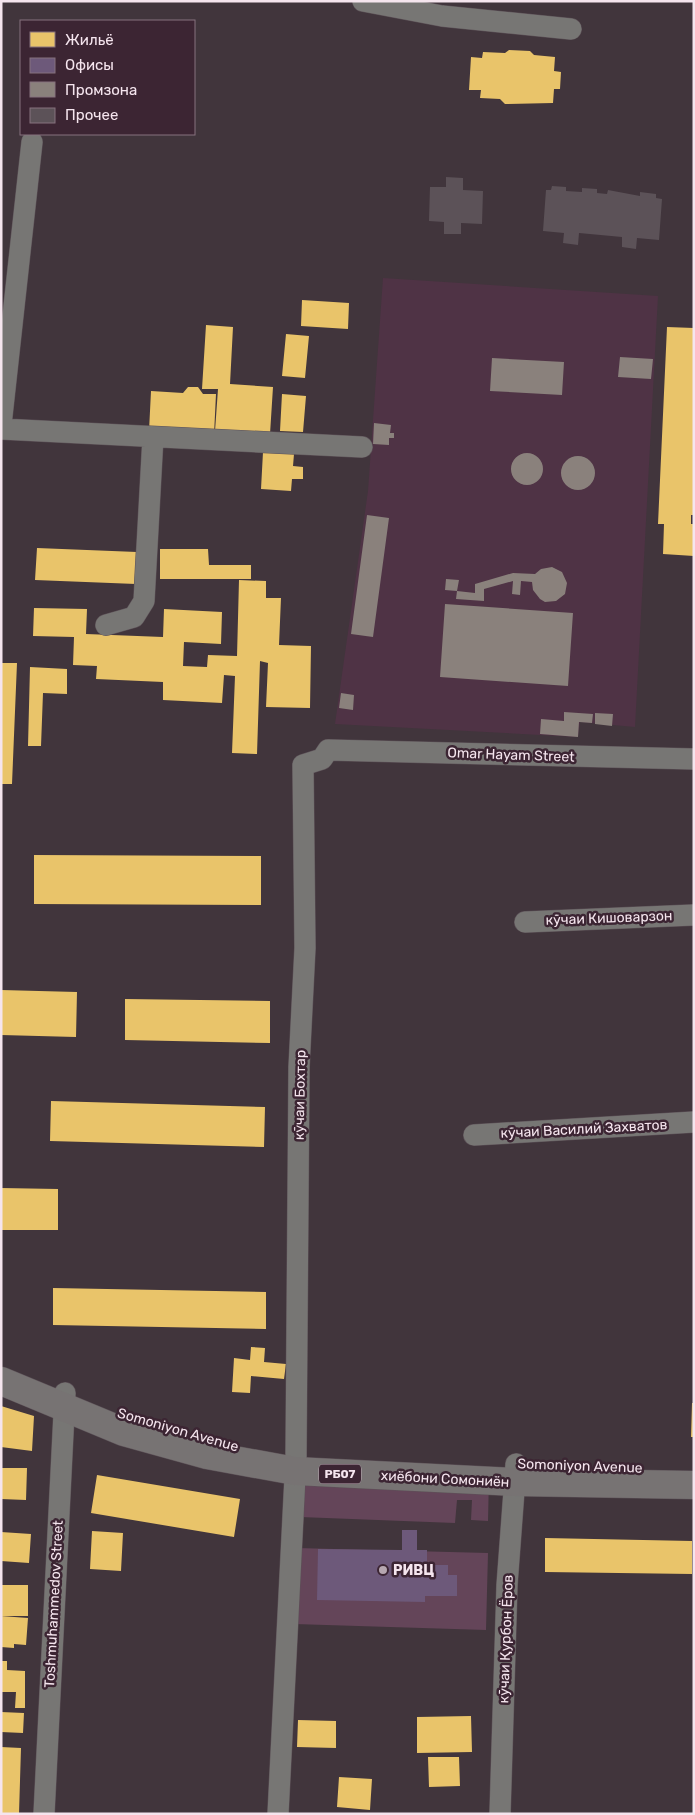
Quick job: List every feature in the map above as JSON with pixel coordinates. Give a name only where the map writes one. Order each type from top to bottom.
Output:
[{"type":"highway","name":"Somoniyon Avenue","points":[[1,1366],[64,1401],[295,1464],[516,1473],[694,1469]]},
{"type":"highway","name":"РБ07","points":[[1,1381],[64,1401]]},
{"type":"highway","name":"хиёбони Сомониён","points":[[516,1473],[694,1485]]},
{"type":"street","points":[[363,1],[445,9],[572,29]]},
{"type":"street","points":[[1,425],[8,293],[32,142]]},
{"type":"street","points":[[1,429],[362,447]]},
{"type":"street","points":[[106,625],[134,616],[144,601],[153,437]]},
{"type":"street","name":"Omar Hayam Street","points":[[328,750],[694,759]]},
{"type":"street","name":"кӯчаи Бохтар","points":[[295,1464],[299,1067],[305,948],[303,766],[322,759],[328,750]]},
{"type":"street","name":"кӯчаи Кишоварзон","points":[[525,922],[694,915]]},
{"type":"street","name":"кӯчаи Василий Захватов","points":[[474,1135],[694,1122]]},
{"type":"street","name":"Toshmuhammedov Street","points":[[44,1814],[64,1401]]},
{"type":"street","points":[[278,1814],[295,1464]]},
{"type":"street","name":"кӯчаи Қурбон Ёров","points":[[500,1814],[508,1566],[516,1473]]},
{"type":"shaded area","points":[[383,278],[658,296],[635,727],[580,722],[578,737],[335,724],[368,491]]},
{"type":"shaded area","points":[[302,1470],[489,1477],[488,1521],[471,1520],[472,1500],[457,1500],[455,1523],[300,1517]]},
{"type":"shaded area","points":[[296,1548],[488,1553],[486,1630],[294,1624]]},
{"type":"building: Жильё","points":[[509,50],[530,51],[534,55],[555,57],[554,71],[561,72],[560,89],[554,89],[553,103],[505,104],[500,99],[480,98],[481,90],[469,90],[471,57],[482,58],[483,52],[505,53]]},
{"type":"building: Жильё","points":[[302,300],[349,303],[348,329],[301,326]]},
{"type":"building: Жильё","points":[[206,325],[233,327],[230,384],[273,387],[270,434],[215,431],[218,389],[202,389]]},
{"type":"building: Жильё","points":[[667,327],[694,328],[694,515],[691,515],[691,524],[694,524],[694,556],[663,554],[664,524],[658,524]]},
{"type":"building: Жильё","points":[[286,334],[309,336],[305,378],[282,376]]},
{"type":"building: Жильё","points":[[188,387],[198,387],[203,394],[216,394],[214,435],[149,431],[151,391],[183,393]]},
{"type":"building: Жильё","points":[[282,394],[306,396],[303,432],[280,431]]},
{"type":"building: Жильё","points":[[263,452],[294,454],[293,466],[303,467],[303,479],[292,479],[291,491],[261,489]]},
{"type":"building: Жильё","points":[[37,548],[137,552],[136,584],[35,580]]},
{"type":"building: Жильё","points":[[160,549],[208,549],[209,565],[251,565],[251,579],[160,579]]},
{"type":"building: Жильё","points":[[239,580],[266,581],[266,598],[281,598],[279,645],[311,646],[310,708],[266,707],[268,663],[260,661],[257,754],[232,753],[235,676],[224,675],[222,703],[163,700],[163,682],[96,679],[97,666],[73,665],[74,637],[33,636],[34,608],[87,609],[86,634],[163,637],[164,609],[222,612],[221,644],[184,642],[183,666],[207,667],[208,655],[237,656]]},
{"type":"building: Жильё","points":[[1,663],[17,663],[12,784],[1,784]]},
{"type":"building: Жильё","points":[[30,667],[67,669],[67,694],[43,693],[41,746],[28,746]]},
{"type":"building: Жильё","points":[[34,855],[261,856],[261,905],[34,904]]},
{"type":"building: Жильё","points":[[1,990],[77,992],[76,1037],[1,1035]]},
{"type":"building: Жильё","points":[[125,999],[270,1001],[270,1043],[125,1040]]},
{"type":"building: Жильё","points":[[51,1101],[265,1107],[264,1147],[50,1141]]},
{"type":"building: Жильё","points":[[1,1188],[58,1189],[58,1230],[1,1230]]},
{"type":"building: Жильё","points":[[53,1288],[266,1292],[266,1329],[53,1325]]},
{"type":"building: Жильё","points":[[251,1347],[265,1348],[264,1362],[286,1364],[284,1379],[251,1376],[250,1393],[232,1392],[234,1358],[250,1360]]},
{"type":"building: Жильё","points":[[692,1403],[694,1403],[694,1437],[691,1437]]},
{"type":"building: Жильё","points":[[1,1406],[34,1416],[32,1451],[1,1447]]},
{"type":"building: Жильё","points":[[1,1468],[27,1468],[26,1500],[1,1499]]},
{"type":"building: Жильё","points":[[97,1475],[240,1499],[234,1537],[91,1513]]},
{"type":"building: Жильё","points":[[92,1531],[123,1533],[121,1571],[90,1569]]},
{"type":"building: Жильё","points":[[1,1532],[31,1534],[29,1563],[1,1561]]},
{"type":"building: Жильё","points":[[545,1538],[692,1541],[692,1574],[545,1572]]},
{"type":"building: Жильё","points":[[1,1585],[28,1585],[28,1616],[1,1616]]},
{"type":"building: Жильё","points":[[1,1616],[28,1618],[26,1645],[14,1644],[14,1648],[1,1647]]},
{"type":"building: Жильё","points":[[1,1661],[7,1661],[7,1670],[25,1671],[25,1708],[15,1708],[16,1692],[1,1692]]},
{"type":"building: Жильё","points":[[1,1712],[24,1713],[23,1733],[1,1732]]},
{"type":"building: Жильё","points":[[471,1716],[472,1752],[417,1753],[417,1717]]},
{"type":"building: Жильё","points":[[298,1720],[336,1721],[336,1748],[297,1747]]},
{"type":"building: Жильё","points":[[1,1747],[21,1748],[19,1814],[1,1814]]},
{"type":"building: Жильё","points":[[428,1757],[459,1757],[460,1786],[429,1787]]},
{"type":"building: Жильё","points":[[339,1777],[372,1779],[370,1810],[337,1807]]},
{"type":"building: Офисы","name":"РИВЦ","points":[[402,1530],[417,1530],[417,1550],[427,1550],[427,1565],[448,1565],[448,1575],[457,1575],[457,1596],[425,1596],[425,1602],[317,1600],[318,1549],[402,1550]]},
{"type":"building: Промзона","points":[[620,357],[653,359],[651,379],[618,377]]},
{"type":"building: Промзона","points":[[492,358],[564,362],[562,395],[490,391]]},
{"type":"building: Промзона","points":[[374,423],[391,425],[390,433],[394,433],[394,438],[389,438],[389,445],[373,444]]},
{"type":"building: Промзона","points":[[527,453],[533,454],[538,458],[542,463],[542,475],[538,480],[533,484],[527,485],[521,484],[516,480],[512,475],[511,469],[512,463],[516,458],[521,454]]},
{"type":"building: Промзона","points":[[578,456],[585,457],[590,461],[594,466],[594,480],[590,485],[585,489],[578,490],[571,489],[566,485],[562,480],[561,473],[562,466],[566,461],[571,457]]},
{"type":"building: Промзона","points":[[367,515],[389,518],[373,637],[351,634]]},
{"type":"building: Промзона","points":[[552,567],[562,572],[567,583],[565,594],[556,601],[545,602],[533,590],[532,582],[521,581],[520,595],[512,594],[513,581],[484,589],[484,601],[456,599],[457,591],[475,593],[475,584],[513,573],[535,574],[541,569]]},
{"type":"building: Промзона","points":[[446,579],[459,580],[457,591],[445,590]]},
{"type":"building: Промзона","points":[[445,604],[573,613],[568,686],[440,677]]},
{"type":"building: Промзона","points":[[341,693],[354,695],[353,710],[339,708]]},
{"type":"building: Промзона","points":[[564,712],[593,714],[592,723],[579,722],[578,737],[540,734],[541,719],[564,721]]},
{"type":"building: Промзона","points":[[595,713],[613,714],[612,726],[595,724]]},
{"type":"building: Прочее","points":[[446,177],[463,178],[463,190],[483,191],[482,224],[461,223],[461,234],[444,234],[444,222],[429,221],[430,187],[446,187]]},
{"type":"building: Прочее","points":[[552,186],[566,187],[566,191],[582,192],[582,188],[597,189],[597,193],[607,194],[608,190],[640,196],[640,192],[656,194],[656,198],[662,199],[659,240],[637,238],[636,249],[622,247],[622,237],[579,233],[578,245],[563,243],[564,233],[543,231],[546,190],[551,190]]},
{"type":"place","name":"РИВЦ","points":[[383,1570]]}]
